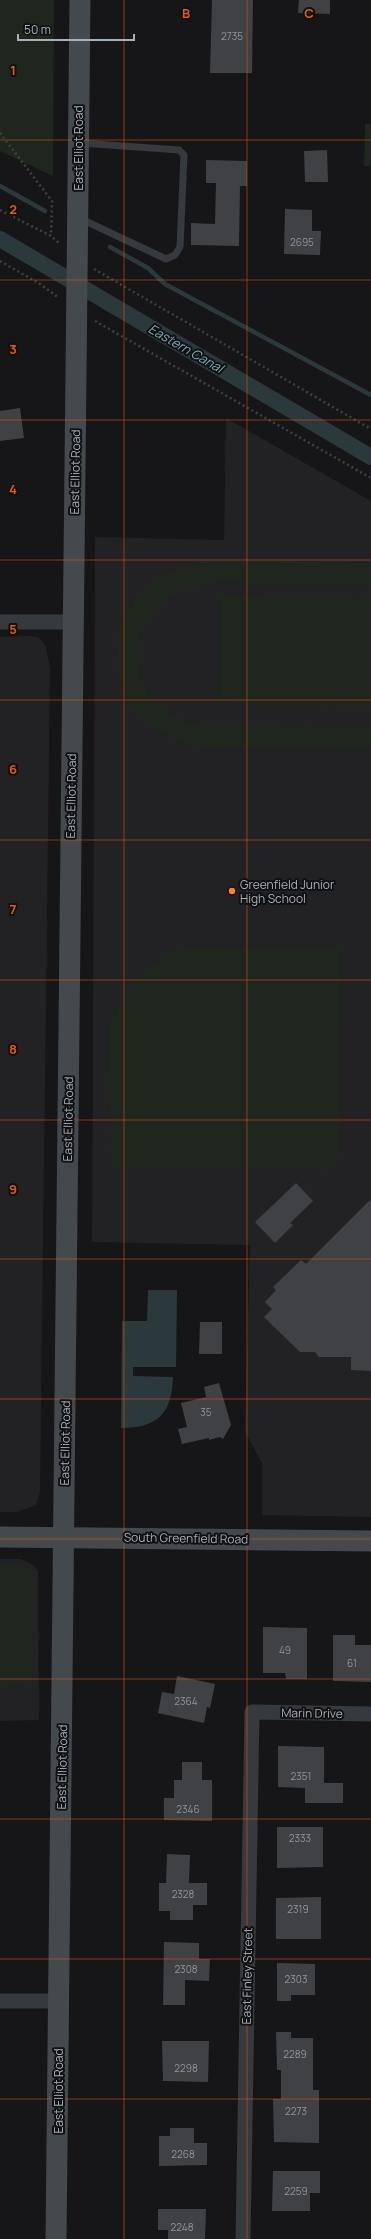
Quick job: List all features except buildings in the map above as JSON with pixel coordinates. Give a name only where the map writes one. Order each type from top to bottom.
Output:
[{"type":"main road","name":"East Elliot Road","points":[[56,2239],[80,0]]},
{"type":"main road","name":"South Greenfield Road","points":[[0,1537],[371,1541]]},
{"type":"street","points":[[0,622],[73,622]]},
{"type":"street","name":"Marin Drive","points":[[252,1712],[371,1714]]},
{"type":"street","name":"East Finley Street","points":[[243,2239],[252,1712]]},
{"type":"street","points":[[0,2001],[58,2000]]},
{"type":"lane","points":[[77,217],[166,259],[175,255],[180,248],[184,155],[179,150],[117,144],[78,143]]},
{"type":"path","points":[[0,133],[52,202],[51,236]]},
{"type":"path","points":[[0,210],[51,236],[77,263],[371,429]]},
{"type":"path","points":[[0,261],[40,284],[113,330],[371,478]]},
{"type":"shaded area","points":[[0,0],[54,0],[53,176],[0,151]]},
{"type":"shaded area","points":[[365,124],[371,124],[371,166],[364,166]]},
{"type":"shaded area","name":"Greenfield Junior High School","points":[[226,418],[371,501],[371,1517],[262,1515],[262,1463],[245,1432],[250,1245],[92,1242],[95,537],[224,540]]},
{"type":"shaded area","points":[[224,560],[371,563],[371,585],[216,582],[196,585],[173,594],[158,607],[146,624],[140,637],[138,651],[139,666],[143,680],[152,696],[174,715],[200,725],[371,728],[371,750],[211,748],[197,746],[178,741],[166,735],[136,710],[121,683],[117,661],[118,639],[124,619],[134,602],[147,587],[163,576],[182,567],[202,562]]},
{"type":"shaded area","points":[[220,596],[371,599],[371,706],[218,703]]},
{"type":"shaded area","points":[[0,637],[38,637],[46,646],[50,668],[40,1492],[36,1505],[18,1512],[0,1512]]},
{"type":"shaded area","points":[[340,947],[339,1158],[328,1169],[111,1168],[108,1027],[119,1006],[144,972],[171,953],[184,948]]},
{"type":"shaded area","points":[[148,1290],[177,1290],[176,1367],[133,1367],[133,1376],[173,1377],[170,1401],[166,1409],[153,1422],[134,1427],[121,1428],[122,1321],[147,1321]]},
{"type":"shaded area","points":[[0,1559],[21,1559],[30,1563],[38,1570],[39,1720],[0,1721]]},
{"type":"shaded area","points":[[0,1564],[21,1564],[34,1576],[33,1674],[26,1684],[0,1688]]},
{"type":"waterway","points":[[0,186],[45,211]]},
{"type":"waterway","name":"Eastern Canal","points":[[0,239],[371,457]]},
{"type":"waterway","points":[[110,247],[148,268],[165,284],[371,395]]},
{"type":"place","name":"Greenfield Junior High School","points":[[232,891]]}]
